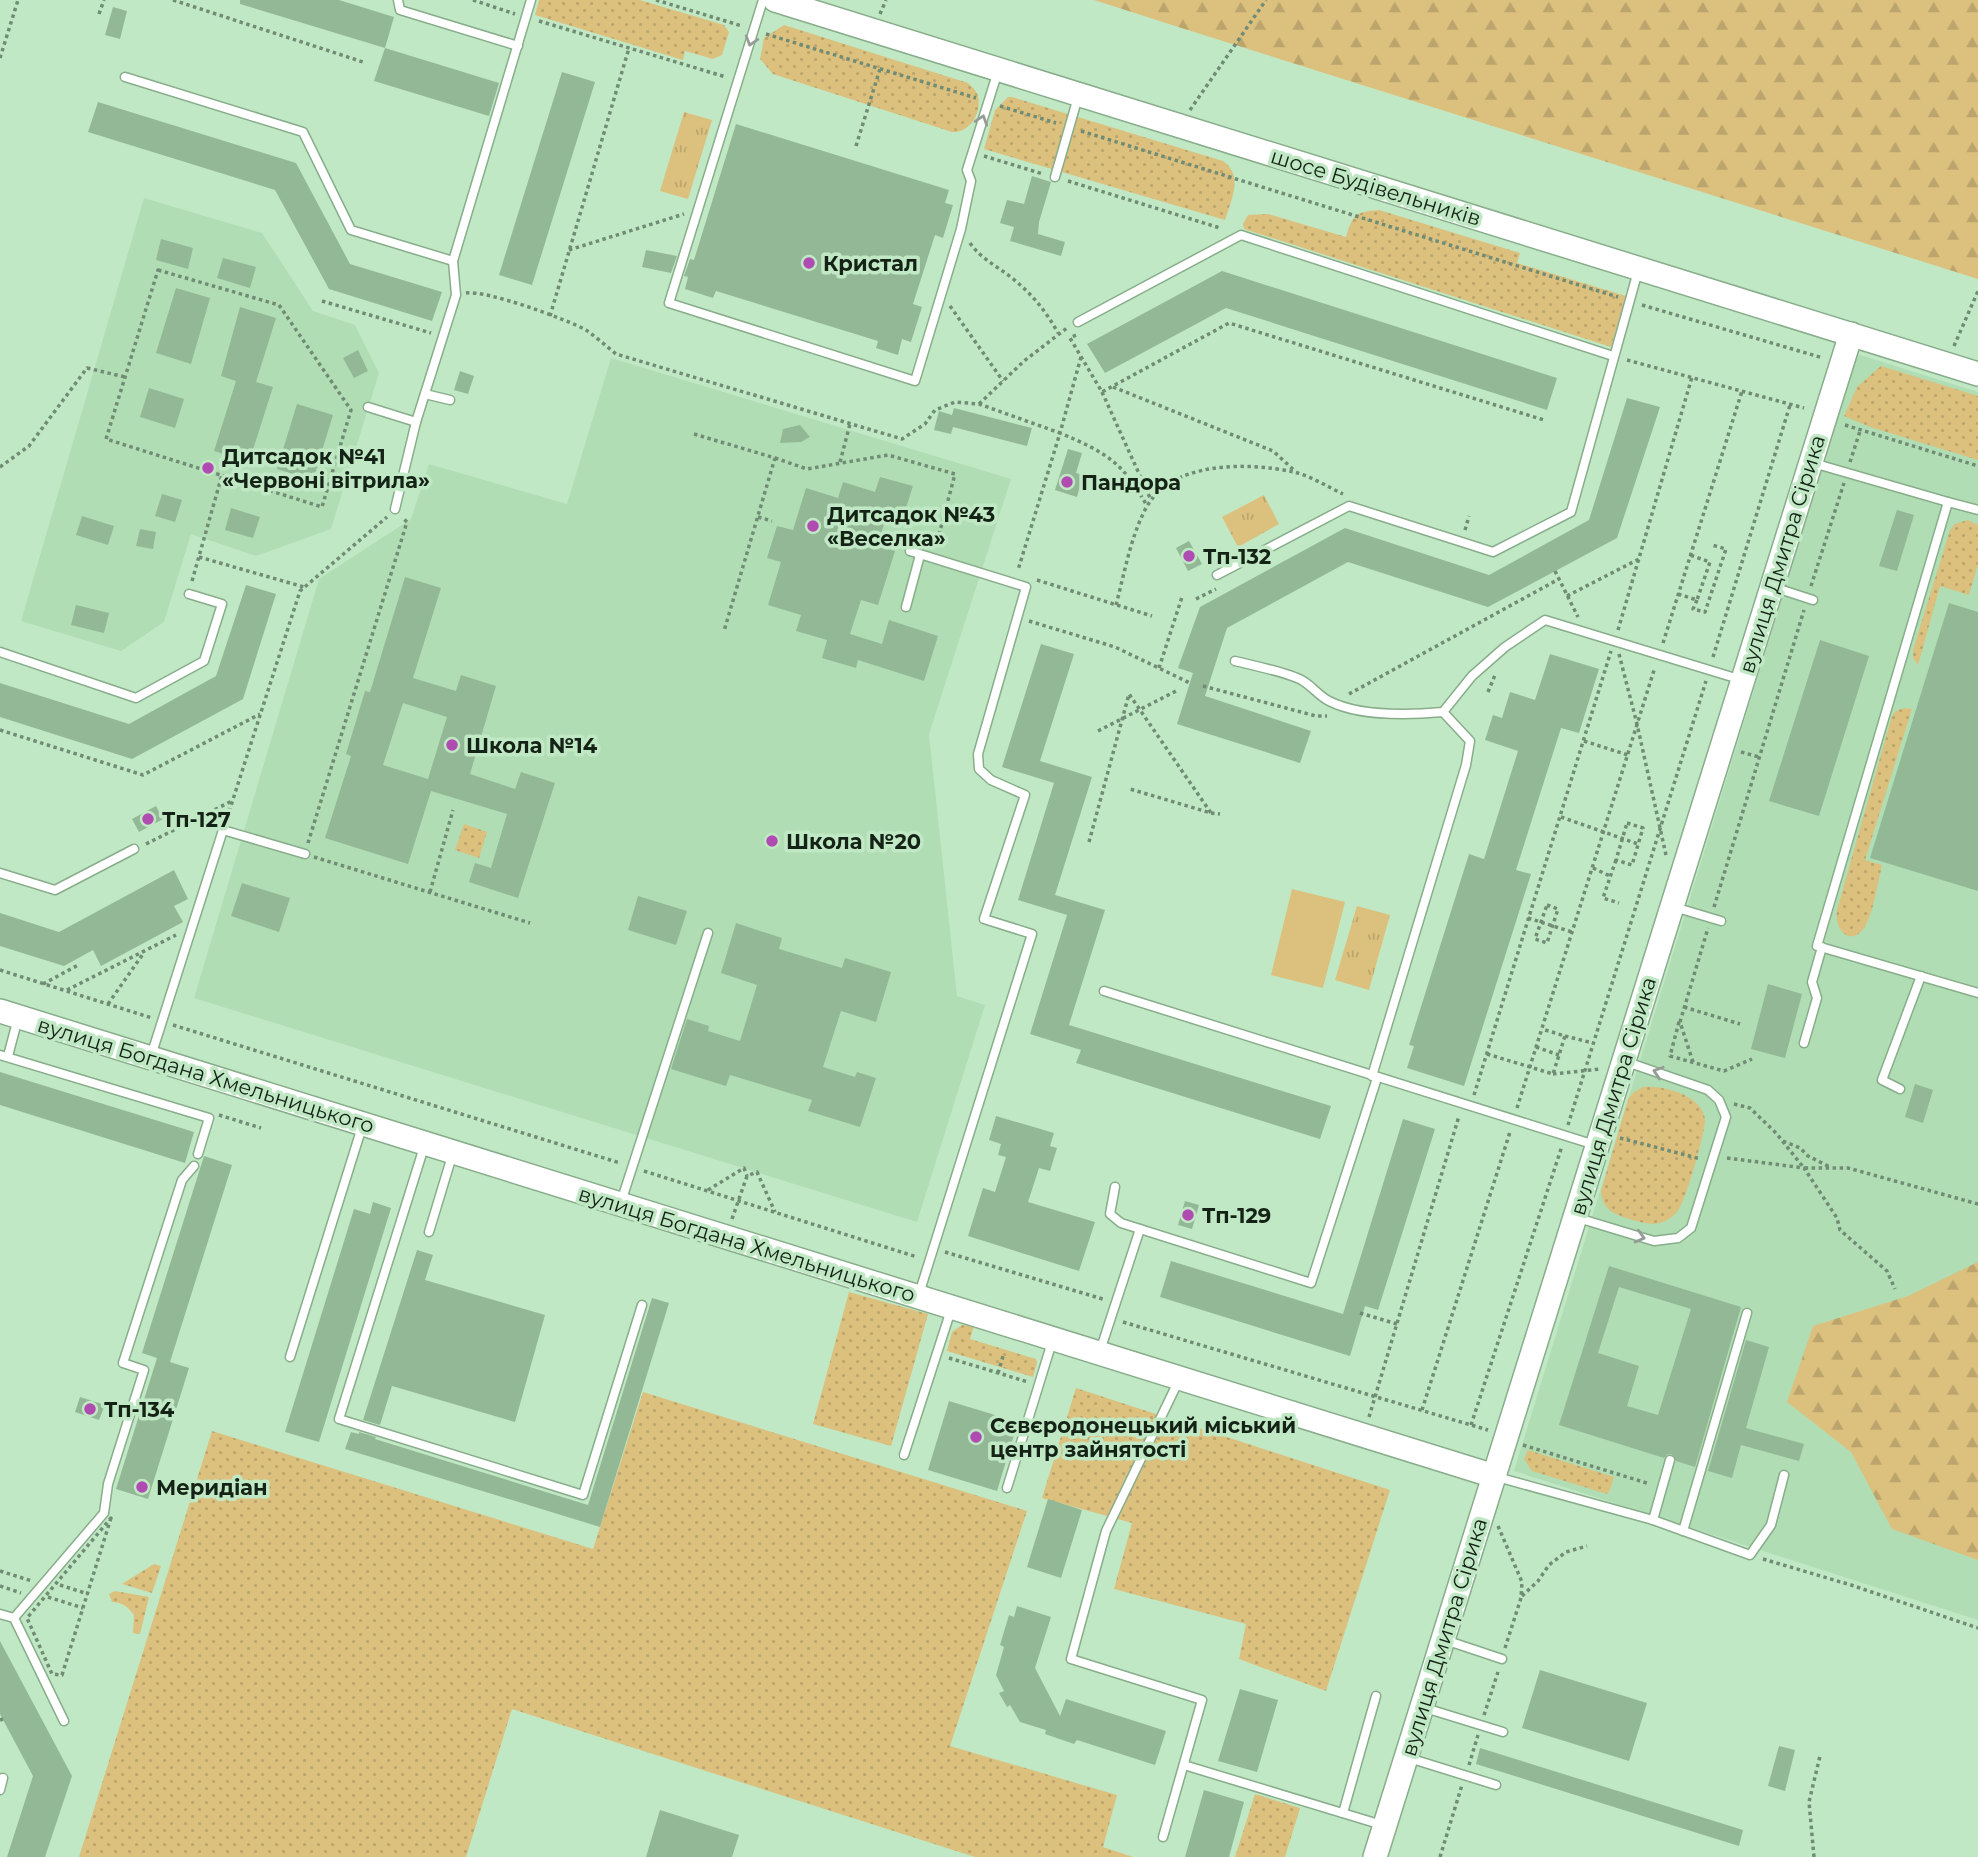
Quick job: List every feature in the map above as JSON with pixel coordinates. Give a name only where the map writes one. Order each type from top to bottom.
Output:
[{"type":"street","name":"шосе Будівельників","points":[[775,0],[1978,374]]},
{"type":"street","name":"вулиця Дмитра Сірика","points":[[1375,1857],[1851,334]]},
{"type":"street","name":"вулиця Богдана Хмельницького","points":[[9,1014],[1494,1476]]},
{"type":"lane","points":[[398,0],[400,10],[518,46]]},
{"type":"lane","points":[[396,509],[416,422],[456,295],[453,261],[531,0]]},
{"type":"lane","points":[[763,0],[669,303],[915,381],[961,229],[971,181],[967,170],[998,70]]},
{"type":"lane","points":[[125,77],[303,132],[351,230],[453,261]]},
{"type":"lane","points":[[1055,177],[1079,94]]},
{"type":"lane","points":[[1078,322],[1241,235],[1613,356]]},
{"type":"lane","points":[[1217,575],[1349,506],[1493,552],[1571,512],[1639,268]]},
{"type":"lane","points":[[425,394],[450,400]]},
{"type":"lane","points":[[368,407],[416,422]]},
{"type":"lane","points":[[1811,463],[1978,510]]},
{"type":"lane","points":[[1948,502],[1817,946],[1978,993]]},
{"type":"lane","points":[[910,551],[1026,587],[978,754],[979,769],[991,780],[1025,795],[984,919],[1032,934],[918,1297]]},
{"type":"lane","points":[[905,607],[920,555]]},
{"type":"lane","points":[[1772,586],[1810,599]]},
{"type":"lane","points":[[0,652],[135,698],[204,661],[222,604],[189,594]]},
{"type":"lane","points":[[1235,661],[1303,680],[1315,693],[1333,703],[1389,714],[1443,712],[1472,676],[1505,647],[1545,620],[1616,636],[1709,671],[1743,680]]},
{"type":"lane","points":[[1115,1187],[1110,1214],[1121,1223],[1311,1283],[1466,765],[1470,741],[1443,712]]},
{"type":"lane","points":[[151,1058],[223,830],[305,854]]},
{"type":"lane","points":[[0,873],[55,890],[135,849]]},
{"type":"lane","points":[[1672,907],[1721,921]]},
{"type":"lane","points":[[620,1205],[708,933]]},
{"type":"lane","points":[[1804,1043],[1817,998],[1812,982],[1822,947]]},
{"type":"lane","points":[[1900,1089],[1882,1080],[1921,976]]},
{"type":"lane","points":[[1104,991],[1565,1136],[1599,1139]]},
{"type":"lane","points":[[9,1014],[4,1056],[209,1118],[198,1154]]},
{"type":"lane","points":[[1575,1217],[1654,1241],[1678,1238],[1691,1228],[1713,1160],[1726,1117],[1718,1100],[1708,1090],[1693,1083],[1623,1064]]},
{"type":"lane","points":[[290,1357],[363,1124]]},
{"type":"lane","points":[[425,1144],[338,1419],[583,1495],[642,1305]]},
{"type":"lane","points":[[429,1232],[453,1153]]},
{"type":"lane","points":[[14,1618],[104,1513],[107,1484],[144,1370],[122,1363],[182,1180],[194,1166]]},
{"type":"lane","points":[[1100,1354],[1114,1302],[1140,1229]]},
{"type":"lane","points":[[904,1455],[952,1308]]},
{"type":"lane","points":[[1683,1531],[1747,1313]]},
{"type":"lane","points":[[1007,1488],[1053,1339]]},
{"type":"lane","points":[[1163,1838],[1202,1700],[1071,1659],[1106,1531],[1180,1379]]},
{"type":"lane","points":[[1653,1520],[1670,1460]]},
{"type":"lane","points":[[1494,1476],[1653,1520],[1750,1555],[1772,1525],[1784,1475]]},
{"type":"lane","points":[[0,1614],[14,1618],[64,1721]]},
{"type":"lane","points":[[1443,1640],[1502,1659]]},
{"type":"lane","points":[[1343,1813],[1376,1696]]},
{"type":"lane","points":[[1422,1707],[1503,1732]]},
{"type":"lane","points":[[1407,1757],[1496,1784]]},
{"type":"lane","points":[[1184,1765],[1385,1826]]},
{"type":"lane","points":[[0,1790],[4,1778]]},
{"type":"path","points":[[0,58],[18,0]]},
{"type":"path","points":[[99,14],[104,0]]},
{"type":"path","points":[[173,0],[363,62]]},
{"type":"path","points":[[472,0],[738,81]]},
{"type":"path","points":[[656,0],[1630,301],[1842,363]]},
{"type":"path","points":[[1179,126],[1266,0]]},
{"type":"path","points":[[550,316],[629,48]]},
{"type":"path","points":[[856,146],[880,69]]},
{"type":"path","points":[[972,152],[1220,229]]},
{"type":"path","points":[[569,250],[698,210]]},
{"type":"path","points":[[961,229],[974,249],[989,263],[1011,276],[1044,309],[1058,332]]},
{"type":"path","points":[[158,270],[279,306],[351,410],[322,506],[106,439],[125,377],[158,270]]},
{"type":"path","points":[[1946,364],[1978,290]]},
{"type":"path","points":[[456,295],[475,292],[550,316],[585,330],[616,354],[902,439],[925,424],[935,410],[955,402],[979,404],[1060,433],[1106,454],[1122,469],[1147,506]]},
{"type":"path","points":[[942,294],[1003,381]]},
{"type":"path","points":[[322,302],[443,337]]},
{"type":"path","points":[[979,404],[1058,332],[1078,322]]},
{"type":"path","points":[[1102,392],[1229,323],[1544,420]]},
{"type":"path","points":[[1082,332],[1070,338],[1102,392],[1151,500]]},
{"type":"path","points":[[1613,356],[1804,408]]},
{"type":"path","points":[[1016,574],[1081,357]]},
{"type":"path","points":[[0,467],[29,446],[87,368],[125,377]]},
{"type":"path","points":[[1629,635],[1616,636],[1692,377]]},
{"type":"path","points":[[1112,387],[1273,451],[1297,472],[1343,494]]},
{"type":"path","points":[[1651,642],[1662,645],[1742,391]]},
{"type":"path","points":[[1471,1425],[1594,1044],[1790,405]]},
{"type":"path","points":[[839,463],[850,424]]},
{"type":"path","points":[[1845,425],[1978,466]]},
{"type":"path","points":[[1752,1059],[1724,1070],[1670,1056],[1860,431]]},
{"type":"path","points":[[694,434],[807,469],[888,455],[955,474],[932,559]]},
{"type":"path","points":[[724,631],[775,458]]},
{"type":"path","points":[[1116,605],[1147,506],[1171,482],[1185,474],[1206,469],[1252,468],[1297,472]]},
{"type":"path","points":[[189,594],[222,475]]},
{"type":"path","points":[[223,830],[300,591],[396,509],[407,522],[305,854],[530,923]]},
{"type":"path","points":[[758,517],[772,521]]},
{"type":"path","points":[[1710,562],[1693,609],[1705,612],[1726,549],[1712,545]]},
{"type":"path","points":[[1690,555],[1721,565]]},
{"type":"path","points":[[199,557],[304,587]]},
{"type":"path","points":[[1567,596],[1639,559]]},
{"type":"path","points":[[1555,571],[1578,619]]},
{"type":"path","points":[[1029,578],[1152,616]]},
{"type":"path","points":[[1333,703],[1559,579]]},
{"type":"path","points":[[1196,599],[1220,587]]},
{"type":"path","points":[[1678,594],[1697,600]]},
{"type":"path","points":[[1159,668],[1182,597]]},
{"type":"path","points":[[1017,618],[1115,647],[1190,683]]},
{"type":"path","points":[[1363,1436],[1466,1105],[1487,1054],[1612,650],[1631,656]]},
{"type":"path","points":[[1618,652],[1668,862]]},
{"type":"path","points":[[1422,1410],[1660,654]]},
{"type":"path","points":[[1488,692],[1498,668]]},
{"type":"path","points":[[1098,731],[1178,690]]},
{"type":"path","points":[[1089,842],[1129,694],[1211,813]]},
{"type":"path","points":[[0,730],[143,775],[260,714]]},
{"type":"path","points":[[1584,740],[1628,755]]},
{"type":"path","points":[[1130,789],[1220,814]]},
{"type":"path","points":[[135,849],[232,801]]},
{"type":"path","points":[[430,893],[453,810]]},
{"type":"path","points":[[1560,817],[1638,844]]},
{"type":"path","points":[[1616,860],[1632,864],[1643,828],[1628,823],[1603,898],[1619,903]]},
{"type":"path","points":[[1592,868],[1611,876]]},
{"type":"path","points":[[1547,905],[1558,909],[1547,943],[1535,939],[1541,922],[1547,905]]},
{"type":"path","points":[[1528,918],[1572,932]]},
{"type":"path","points":[[65,991],[193,925]]},
{"type":"path","points":[[108,1004],[145,951]]},
{"type":"path","points":[[43,984],[80,964]]},
{"type":"path","points":[[0,970],[929,1261]]},
{"type":"path","points":[[1684,1007],[1740,1024]]},
{"type":"path","points":[[1680,1022],[1693,1062]]},
{"type":"path","points":[[1542,1029],[1594,1044]]},
{"type":"path","points":[[1553,1074],[1565,1036]]},
{"type":"path","points":[[1536,1047],[1559,1055]]},
{"type":"path","points":[[1487,1054],[1553,1074],[1623,1064]]},
{"type":"path","points":[[1718,1100],[1750,1108],[1781,1140],[1804,1168],[1837,1218],[1840,1230],[1887,1271],[1895,1289]]},
{"type":"path","points":[[1599,1139],[1713,1160],[1804,1168],[1847,1168],[1978,1204]]},
{"type":"path","points":[[1781,1140],[1800,1148],[1808,1156],[1830,1167]]},
{"type":"path","points":[[707,1190],[744,1168],[747,1175],[732,1220]]},
{"type":"path","points":[[747,1175],[757,1172],[775,1212]]},
{"type":"path","points":[[932,1248],[1114,1302]]},
{"type":"path","points":[[1360,1313],[1397,1324]]},
{"type":"path","points":[[1110,1318],[1471,1425],[1662,1488]]},
{"type":"path","points":[[998,1373],[1004,1353]]},
{"type":"path","points":[[937,1354],[1039,1385]]},
{"type":"path","points":[[1485,1506],[1501,1530],[1519,1572],[1522,1582],[1521,1598],[1549,1565],[1566,1552],[1587,1546]]},
{"type":"path","points":[[111,1518],[88,1594],[62,1675],[52,1674],[27,1618],[111,1518]]},
{"type":"path","points":[[1750,1555],[1851,1585],[1978,1628]]},
{"type":"path","points":[[0,1572],[44,1584]]},
{"type":"path","points":[[55,1583],[88,1594]]},
{"type":"path","points":[[0,1586],[33,1596]]},
{"type":"path","points":[[45,1596],[83,1608]]},
{"type":"path","points":[[1814,1857],[1809,1802],[1820,1756]]},
{"type":"shaded area","name":"Дитсадок №41 «Червоні вітрила»","points":[[144,198],[262,233],[313,311],[355,325],[379,373],[331,529],[256,556],[191,534],[164,622],[121,651],[21,621]]},
{"type":"shaded area","points":[[1857,354],[1978,392],[1978,1620],[1514,1471]]},
{"type":"shaded area","points":[[611,358],[1011,479],[929,734],[957,996],[985,1005],[917,1222],[194,998],[319,579],[411,519],[429,464],[567,504]]},
{"type":"green space","points":[[539,0],[640,0],[724,25],[729,32],[722,55],[713,59],[685,51],[683,60],[535,15]]},
{"type":"green space","points":[[1094,0],[1978,0],[1978,279],[1194,32]]},
{"type":"green space","points":[[784,25],[968,83],[978,96],[976,116],[969,126],[952,132],[773,74],[760,59],[764,38]]},
{"type":"green space","points":[[1008,97],[1223,161],[1233,173],[1234,181],[1233,197],[1225,220],[984,149],[995,110]]},
{"type":"green space","points":[[684,112],[712,120],[688,199],[660,191]]},
{"type":"green space","points":[[1379,210],[1520,253],[1517,263],[1626,296],[1611,347],[1244,229],[1243,224],[1248,215],[1268,214],[1346,237],[1356,216]]},
{"type":"green space","points":[[1881,366],[1978,396],[1978,460],[1870,427],[1844,416],[1857,387]]},
{"type":"green space","points":[[1264,495],[1279,524],[1238,547],[1222,517]]},
{"type":"green space","points":[[1968,520],[1978,525],[1978,564],[1969,595],[1940,586],[1918,665],[1913,658],[1913,650],[1950,530],[1955,524]]},
{"type":"green space","points":[[1904,708],[1912,709],[1865,860],[1882,865],[1874,900],[1864,928],[1859,934],[1849,936],[1844,934],[1838,924],[1837,910],[1892,716]]},
{"type":"green space","points":[[464,824],[487,832],[479,858],[455,850]]},
{"type":"green space","points":[[1292,889],[1345,902],[1323,988],[1271,975]]},
{"type":"green space","points":[[1357,906],[1390,915],[1369,990],[1335,980]]},
{"type":"green space","points":[[1643,1087],[1680,1093],[1697,1104],[1705,1119],[1691,1177],[1679,1210],[1672,1217],[1656,1224],[1636,1221],[1614,1213],[1607,1208],[1601,1191],[1628,1099]]},
{"type":"green space","points":[[1978,1262],[1978,1560],[1892,1529],[1851,1452],[1787,1402],[1813,1326],[1908,1296]]},
{"type":"green space","points":[[849,1292],[928,1314],[891,1446],[813,1424]]},
{"type":"green space","points":[[962,1325],[974,1326],[970,1339],[1036,1359],[1033,1377],[947,1351],[952,1332]]},
{"type":"green space","points":[[1076,1388],[1390,1490],[1326,1691],[1239,1659],[1246,1624],[1114,1589],[1132,1523],[1042,1498]]},
{"type":"green space","points":[[643,1392],[1027,1511],[950,1746],[1117,1795],[1103,1847],[1133,1857],[975,1857],[512,1709],[466,1857],[79,1857],[212,1431],[593,1549]]},
{"type":"green space","points":[[1528,1450],[1614,1477],[1610,1490],[1607,1494],[1532,1471],[1524,1459]]},
{"type":"green space","points":[[154,1564],[161,1566],[152,1593],[122,1584]]},
{"type":"green space","points":[[115,1591],[149,1597],[140,1634],[133,1633],[132,1612],[122,1604],[112,1602],[109,1594]]},
{"type":"green space","points":[[1255,1794],[1300,1808],[1285,1857],[1235,1857]]},
{"type":"building","points":[[240,0],[339,0],[394,17],[385,48],[240,4]]},
{"type":"building","points":[[113,7],[127,11],[120,39],[105,35]]},
{"type":"building","points":[[385,48],[499,83],[489,116],[374,81]]},
{"type":"building","points":[[562,72],[595,82],[532,285],[499,275]]},
{"type":"building","points":[[98,102],[296,163],[350,264],[442,292],[432,321],[329,289],[275,190],[88,132]]},
{"type":"building","name":"Кристал","points":[[736,124],[949,190],[945,203],[953,205],[943,238],[935,235],[913,304],[922,307],[911,342],[902,339],[898,355],[876,348],[878,341],[716,291],[713,298],[685,289],[688,277],[684,276],[690,259],[694,260]]},
{"type":"building","points":[[1032,176],[1051,182],[1038,234],[1065,242],[1061,256],[1010,241],[1014,227],[1000,223],[1007,200],[1024,204]]},
{"type":"building","points":[[161,239],[193,248],[188,269],[156,260]]},
{"type":"building","points":[[646,250],[677,256],[671,273],[642,267]]},
{"type":"building","points":[[223,258],[256,267],[250,288],[217,278]]},
{"type":"building","points":[[1222,271],[1557,378],[1547,410],[1226,308],[1105,373],[1087,344]]},
{"type":"building","points":[[176,288],[210,298],[191,364],[156,353]]},
{"type":"building","points":[[240,307],[276,318],[256,382],[273,387],[249,462],[214,451],[236,381],[221,376]]},
{"type":"building","points":[[358,350],[368,371],[354,378],[343,358]]},
{"type":"building","points":[[460,371],[474,376],[468,394],[454,390]]},
{"type":"building","points":[[149,388],[184,399],[175,428],[140,417]]},
{"type":"building","points":[[1627,398],[1660,407],[1617,538],[1488,607],[1348,562],[1227,628],[1205,696],[1311,731],[1300,763],[1177,724],[1193,673],[1178,668],[1200,607],[1345,528],[1489,575],[1589,520]]},
{"type":"building","points":[[297,404],[333,415],[313,480],[277,469]]},
{"type":"building","points":[[954,408],[1032,428],[1027,446],[953,427],[951,434],[934,430],[939,411],[952,415]]},
{"type":"building","points":[[800,425],[810,437],[801,442],[780,443],[783,429]]},
{"type":"building","points":[[1068,449],[1082,453],[1076,473],[1083,475],[1077,497],[1055,490]]},
{"type":"building","points":[[880,477],[913,486],[902,520],[887,515],[877,546],[895,551],[878,605],[861,600],[850,634],[882,644],[889,620],[938,636],[924,681],[858,660],[856,668],[822,658],[827,640],[796,631],[801,615],[768,605],[781,562],[767,558],[777,526],[793,530],[806,488],[838,498],[843,482],[875,492]]},
{"type":"building","points":[[162,494],[182,500],[175,522],[155,516]]},
{"type":"building","points":[[231,508],[260,517],[253,538],[225,530]]},
{"type":"building","points":[[1897,510],[1914,515],[1897,571],[1879,566]]},
{"type":"building","points":[[82,516],[114,526],[108,545],[76,535]]},
{"type":"building","points":[[140,529],[156,532],[153,549],[136,546]]},
{"type":"building","name":"Тп-132","points":[[1189,541],[1202,564],[1188,571],[1176,548]]},
{"type":"building","points":[[405,577],[441,588],[413,678],[456,691],[461,675],[496,686],[470,774],[515,789],[521,772],[555,783],[518,898],[469,882],[475,863],[491,868],[507,814],[431,791],[408,864],[325,838],[351,756],[346,754],[365,691],[370,692]],"holes":[[[403,703],[447,717],[428,779],[383,765]]]},
{"type":"building","points":[[246,585],[276,594],[243,699],[132,759],[0,717],[0,683],[129,724],[216,676]]},
{"type":"building","points":[[1949,603],[1978,612],[1978,891],[1870,858]]},
{"type":"building","points":[[76,605],[109,613],[104,633],[71,625]]},
{"type":"building","points":[[1820,640],[1869,656],[1819,816],[1769,801]]},
{"type":"building","points":[[1041,644],[1074,654],[1040,761],[1092,777],[1055,895],[1105,910],[1069,1025],[1331,1106],[1320,1139],[1076,1063],[1081,1050],[1030,1034],[1067,915],[1018,900],[1054,783],[1002,767]]},
{"type":"building","points":[[1550,654],[1599,669],[1579,733],[1561,728],[1516,870],[1531,874],[1464,1086],[1407,1068],[1414,1046],[1409,1045],[1469,854],[1484,859],[1518,751],[1485,740],[1493,715],[1502,718],[1510,692],[1535,700]]},
{"type":"building","name":"Тп-127","points":[[156,806],[163,819],[139,832],[132,819]]},
{"type":"building","points":[[174,870],[188,899],[174,906],[183,922],[101,966],[93,950],[64,966],[0,946],[0,913],[59,932]]},
{"type":"building","points":[[242,883],[290,898],[279,932],[231,916]]},
{"type":"building","points":[[638,896],[687,911],[676,945],[628,930]]},
{"type":"building","points":[[736,923],[782,938],[779,949],[842,968],[845,958],[891,972],[876,1022],[841,1011],[823,1067],[855,1077],[857,1072],[876,1078],[860,1127],[808,1111],[812,1100],[730,1075],[726,1086],[671,1069],[687,1019],[709,1026],[708,1031],[740,1041],[757,985],[721,973]]},
{"type":"building","points":[[1768,984],[1802,994],[1785,1058],[1751,1049]]},
{"type":"building","points":[[0,1072],[194,1132],[185,1163],[0,1105]]},
{"type":"building","points":[[1915,1084],[1933,1090],[1923,1123],[1905,1117]]},
{"type":"building","points":[[996,1116],[1054,1133],[1050,1146],[1057,1148],[1050,1171],[1039,1168],[1028,1202],[1095,1222],[1079,1271],[968,1236],[983,1188],[995,1192],[1006,1157],[998,1155],[1001,1144],[989,1140]]},
{"type":"building","points":[[1403,1119],[1435,1129],[1378,1310],[1365,1306],[1350,1356],[1160,1297],[1171,1261],[1343,1314]]},
{"type":"building","points":[[204,1156],[232,1165],[170,1362],[189,1368],[148,1499],[116,1489],[157,1358],[142,1353]]},
{"type":"building","name":"Тп-129","points":[[1185,1201],[1199,1205],[1192,1229],[1178,1225]]},
{"type":"building","points":[[373,1202],[391,1208],[319,1442],[285,1432],[354,1209],[370,1214]]},
{"type":"building","points":[[417,1250],[433,1255],[425,1280],[545,1315],[515,1422],[392,1386],[380,1425],[363,1420]]},
{"type":"building","points":[[1609,1266],[1741,1307],[1695,1467],[1676,1461],[1672,1454],[1664,1458],[1559,1425]],"holes":[[[1619,1287],[1691,1309],[1658,1415],[1627,1406],[1639,1366],[1598,1353]]]},
{"type":"building","points":[[652,1298],[669,1303],[600,1527],[345,1449],[351,1432],[359,1432],[588,1505]]},
{"type":"building","points":[[1746,1340],[1769,1347],[1746,1428],[1804,1444],[1799,1461],[1741,1445],[1732,1478],[1708,1471]]},
{"type":"building","name":"Тп-134","points":[[80,1397],[105,1405],[99,1420],[75,1412]]},
{"type":"building","name":"Сєвєродонецький міський центр зайнятості","points":[[949,1401],[1018,1422],[997,1491],[928,1470]]},
{"type":"building","points":[[1048,1499],[1082,1510],[1061,1578],[1027,1567]]},
{"type":"building","points":[[1017,1606],[1051,1617],[1035,1668],[1060,1716],[1066,1699],[1166,1731],[1155,1765],[1077,1740],[1074,1744],[1045,1734],[1046,1730],[1020,1722],[999,1693],[1004,1691],[996,1675],[1004,1647],[1000,1645],[1009,1615],[1014,1617]]},
{"type":"building","points":[[0,1641],[72,1776],[45,1857],[7,1857],[33,1776],[0,1714]]},
{"type":"building","points":[[1540,1670],[1647,1703],[1629,1761],[1522,1728]]},
{"type":"building","points":[[1240,1689],[1278,1700],[1257,1772],[1218,1761]]},
{"type":"building","points":[[1779,1746],[1795,1750],[1785,1791],[1768,1786]]},
{"type":"building","points":[[1480,1748],[1743,1830],[1739,1846],[1476,1764]]},
{"type":"building","points":[[1204,1790],[1244,1802],[1229,1857],[1185,1857]]},
{"type":"building","points":[[660,1810],[739,1835],[732,1857],[646,1857]]},
{"type":"place","name":"Кристал","points":[[809,263]]},
{"type":"place","name":"Дитсадок №41 «Червоні вітрила»","points":[[208,468]]},
{"type":"place","name":"Пандора","points":[[1067,482]]},
{"type":"place","name":"Дитсадок №43 «Веселка»","points":[[813,526]]},
{"type":"place","name":"Тп-132","points":[[1189,556]]},
{"type":"place","name":"Школа №14","points":[[452,745]]},
{"type":"place","name":"Тп-127","points":[[148,819]]},
{"type":"place","name":"Школа №20","points":[[772,841]]},
{"type":"place","name":"Тп-129","points":[[1188,1215]]},
{"type":"place","name":"Тп-134","points":[[90,1409]]},
{"type":"place","name":"Сєвєродонецький міський центр зайнятості","points":[[976,1437]]},
{"type":"place","name":"Меридіан","points":[[142,1487]]}]
